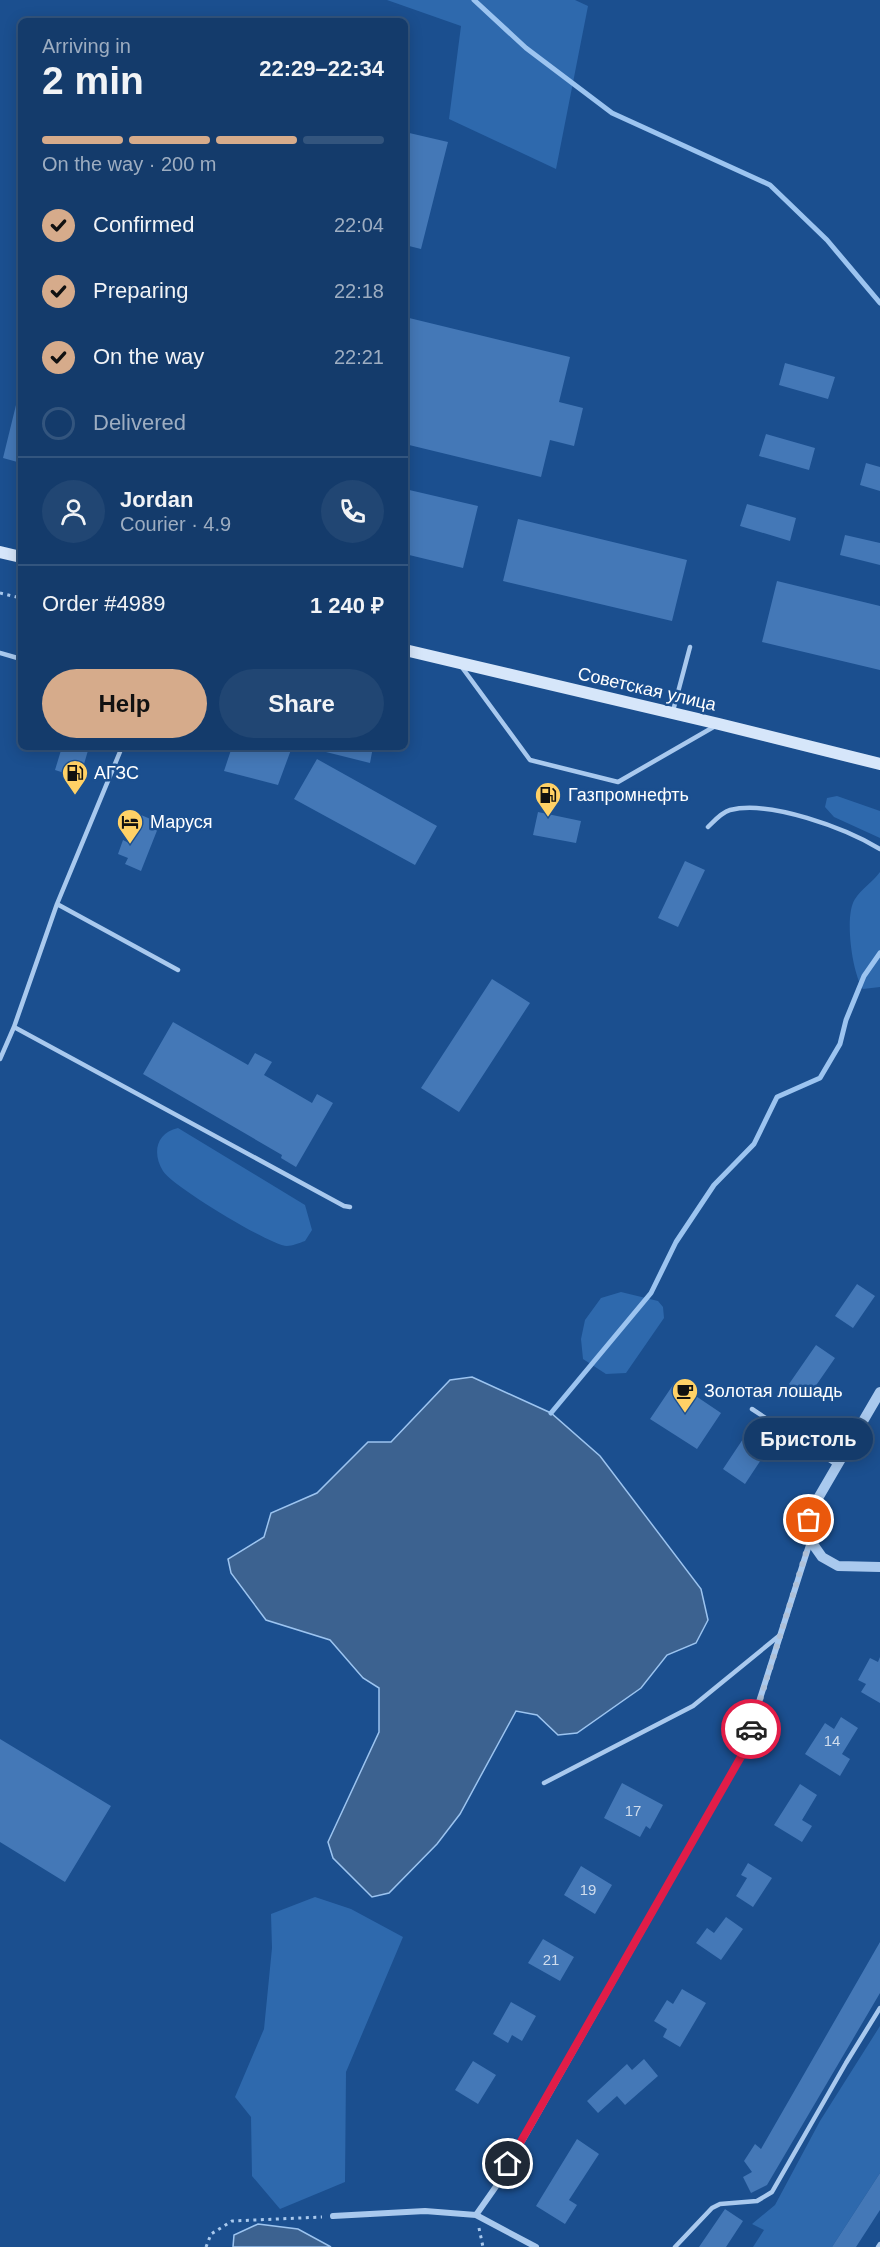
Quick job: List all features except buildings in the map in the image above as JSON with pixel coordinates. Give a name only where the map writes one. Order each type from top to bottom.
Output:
[{"type":"main road","points":[[0,552],[18,556]]},
{"type":"main road","name":"Советская улица","points":[[408,651],[880,764]]},
{"type":"street","points":[[476,2215],[497,2185],[742,1755],[810,1540],[809,1520],[817,1500],[880,1392]]},
{"type":"street","points":[[810,1540],[822,1557],[838,1566],[880,1567]]},
{"type":"street","points":[[333,2216],[425,2211],[476,2215],[536,2247]]},
{"type":"lane","points":[[672,713],[690,647]]},
{"type":"lane","points":[[0,653],[18,658]]},
{"type":"lane","points":[[459,664],[530,760],[618,782],[719,724]]},
{"type":"lane","points":[[0,1059],[14,1027],[57,904],[121,750]]},
{"type":"lane","points":[[708,827],[727,810],[775,809],[816,821],[880,849]]},
{"type":"lane","points":[[57,904],[178,970]]},
{"type":"lane","points":[[14,1027],[344,1206],[350,1207]]},
{"type":"lane","points":[[753,1409],[837,1465]]},
{"type":"lane","points":[[544,1783],[693,1706],[781,1635]]},
{"type":"lane","points":[[675,2247],[712,2208],[720,2204],[758,2201],[772,2192],[880,2008]]},
{"type":"path","points":[[0,593],[18,597]]},
{"type":"path","points":[[206,2247],[211,2234],[232,2222],[333,2216]]},
{"type":"shaded area","points":[[387,0],[575,0],[588,6],[556,169],[449,119],[461,26]]},
{"type":"shaded area","points":[[837,796],[880,811],[880,838],[834,817],[825,807],[827,798]]},
{"type":"shaded area","points":[[880,872],[880,987],[863,989],[853,958],[850,918],[855,899]]},
{"type":"shaded area","points":[[178,1128],[305,1205],[312,1230],[305,1241],[287,1246],[261,1236],[201,1201],[170,1178],[163,1171],[157,1151],[165,1134]]},
{"type":"shaded area","points":[[621,1292],[658,1301],[663,1307],[664,1318],[626,1373],[606,1374],[583,1359],[581,1339],[585,1320],[601,1298]]},
{"type":"shaded area","points":[[472,1377],[551,1413],[600,1456],[701,1589],[708,1620],[696,1643],[667,1655],[641,1688],[577,1733],[558,1735],[537,1715],[516,1711],[460,1814],[437,1844],[389,1893],[372,1897],[333,1858],[328,1842],[379,1732],[379,1688],[363,1678],[330,1640],[266,1620],[231,1573],[228,1559],[264,1537],[271,1513],[317,1493],[368,1442],[391,1442],[450,1380]]},
{"type":"shaded area","points":[[315,1897],[351,1909],[403,1937],[346,2072],[345,2182],[280,2209],[252,2176],[251,2117],[235,2097],[264,2029],[272,1948],[271,1914]]},
{"type":"shaded area","points":[[880,2026],[880,2173],[832,2247],[753,2247],[764,2230],[752,2224],[775,2205],[820,2121]]},
{"type":"shaded area","points":[[258,2224],[298,2229],[331,2247],[233,2247],[234,2235]]},
{"type":"waterway","points":[[474,0],[526,48],[612,113],[770,185],[827,240],[880,303]]},
{"type":"waterway","points":[[551,1413],[651,1293],[676,1242],[714,1185],[754,1144],[777,1097],[820,1078],[840,1044],[846,1020],[864,976],[880,953]]},
{"type":"way so far","points":[[751,1729],[810,1540],[809,1520]]},
{"type":"place","name":"АГЗС","points":[[75,796]]},
{"type":"place","name":"Газпромнефть","points":[[548,818]]},
{"type":"place","name":"Маруся","points":[[130,845]]},
{"type":"place","name":"Золотая лошадь","points":[[685,1414]]},
{"type":"place","name":"Бристоль","points":[[809,1520]]},
{"type":"route","points":[[508,2164],[742,1755],[751,1729]]}]
